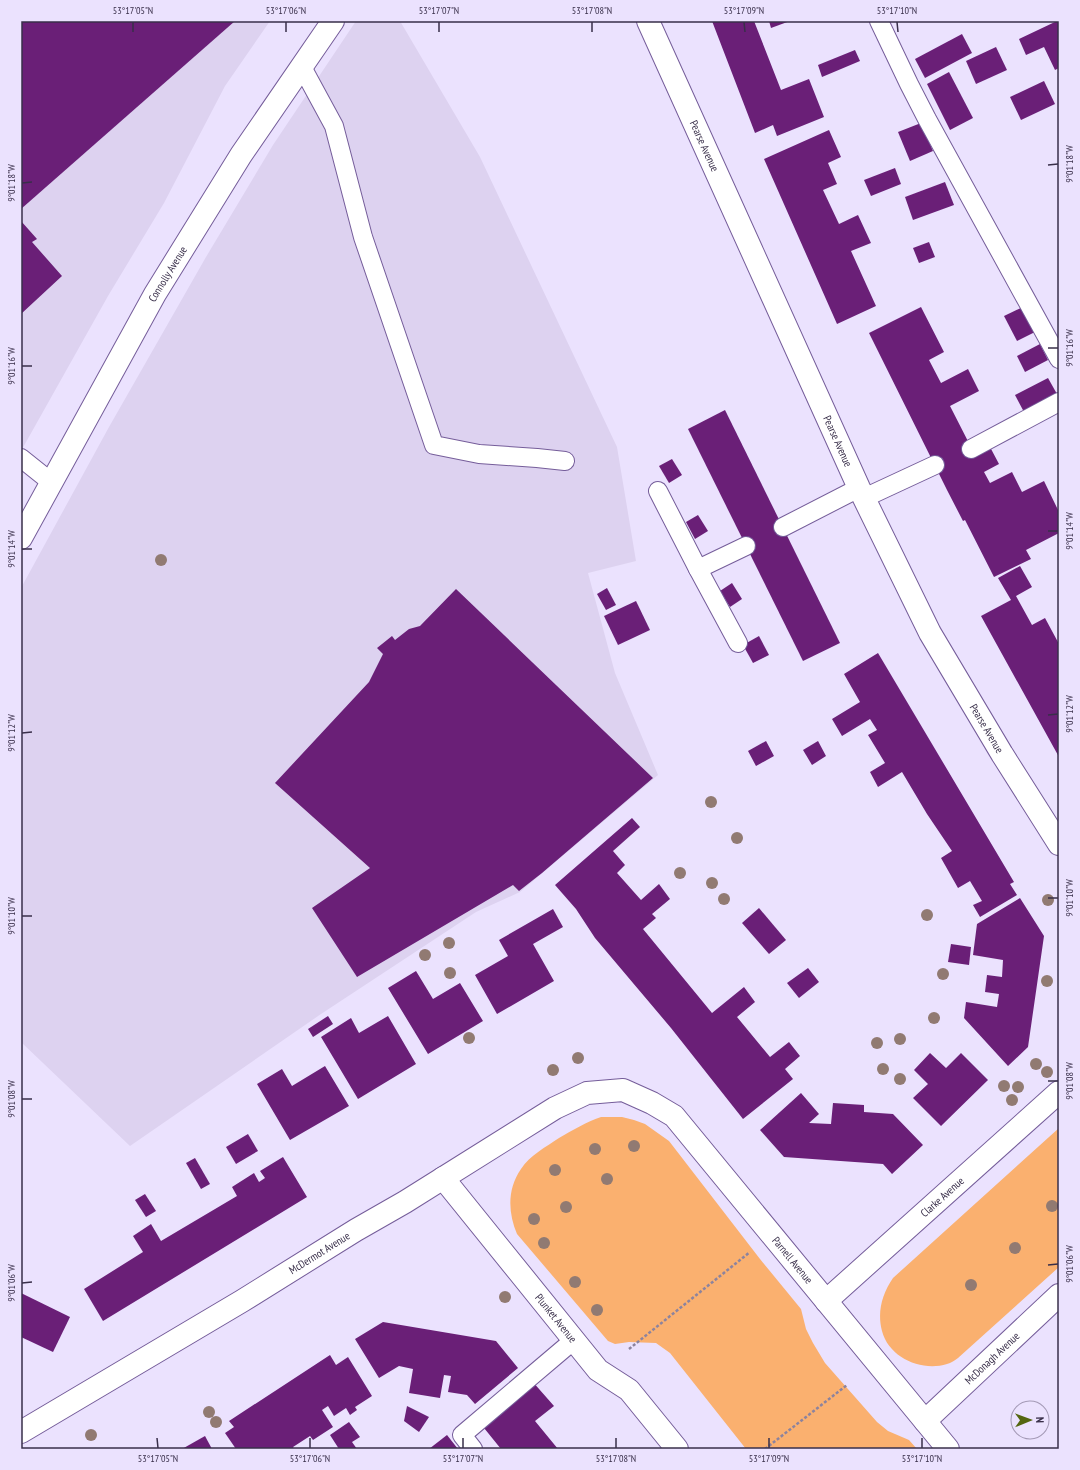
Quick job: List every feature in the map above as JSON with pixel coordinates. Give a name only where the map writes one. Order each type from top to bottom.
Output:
[{"type":"street","name":"Connolly Avenue","points":[[21,538],[155,294],[240,155],[333,21]]},
{"type":"street","name":"Pearse Avenue","points":[[648,21],[861,493],[930,633],[1002,754],[1059,844]]},
{"type":"street","name":"McDermot Avenue","points":[[21,1432],[242,1301],[555,1108],[587,1093],[623,1090]]},
{"type":"street","name":"Parnell Avenue","points":[[623,1090],[652,1103],[674,1116],[948,1449]]},
{"type":"street","name":"Clarke Avenue","points":[[826,1301],[1059,1092]]},
{"type":"street","name":"Plunket Avenue","points":[[443,1178],[598,1370],[629,1390],[677,1449]]},
{"type":"street","name":"McDonagh Avenue","points":[[924,1421],[1059,1295]]},
{"type":"lane","points":[[880,21],[927,119],[1059,359]]},
{"type":"lane","points":[[302,67],[334,126],[363,237],[434,445],[479,454],[565,461]]},
{"type":"lane","points":[[971,449],[1059,402]]},
{"type":"lane","points":[[21,458],[51,482]]},
{"type":"lane","points":[[783,527],[861,493],[935,466]]},
{"type":"lane","points":[[658,491],[738,643]]},
{"type":"lane","points":[[698,569],[746,546]]},
{"type":"lane","points":[[473,1449],[462,1435],[574,1340]]},
{"type":"path","points":[[629,1349],[750,1251]]},
{"type":"path","points":[[765,1449],[847,1385]]},
{"type":"shaded area","points":[[21,21],[270,21],[225,86],[164,203],[108,296],[21,451]]},
{"type":"shaded area","points":[[356,21],[400,21],[480,157],[617,447],[636,561],[588,573],[615,673],[658,775],[520,892],[476,912],[321,1014],[130,1146],[21,1042],[21,588],[109,427],[206,257],[273,145]]},
{"type":"shaded area","points":[[601,1117],[622,1117],[634,1120],[645,1124],[669,1141],[760,1259],[801,1309],[806,1329],[825,1363],[877,1422],[888,1431],[909,1440],[917,1449],[746,1449],[670,1353],[656,1343],[629,1342],[615,1344],[608,1341],[517,1234],[512,1218],[510,1201],[516,1177],[529,1160],[559,1138]]},
{"type":"shaded area","points":[[1059,1128],[1059,1267],[958,1358],[951,1362],[937,1366],[927,1366],[908,1361],[899,1355],[892,1349],[886,1340],[882,1331],[880,1317],[883,1297],[893,1278]]},
{"type":"building","points":[[21,21],[235,21],[21,209]]},
{"type":"building","points":[[712,21],[754,21],[781,90],[809,79],[824,117],[777,136],[773,125],[755,133]]},
{"type":"building","points":[[769,21],[790,21],[771,28]]},
{"type":"building","points":[[1059,21],[1059,68],[1055,70],[1044,47],[1026,55],[1019,39]]},
{"type":"building","points":[[962,34],[972,53],[925,78],[915,59]]},
{"type":"building","points":[[996,47],[1007,70],[976,84],[966,61]]},
{"type":"building","points":[[855,50],[860,61],[822,77],[818,65]]},
{"type":"building","points":[[949,72],[973,118],[950,130],[927,84]]},
{"type":"building","points":[[1044,81],[1055,104],[1021,120],[1010,97]]},
{"type":"building","points":[[921,123],[933,151],[910,161],[898,132]]},
{"type":"building","points":[[829,130],[841,157],[828,163],[837,184],[823,190],[839,224],[858,215],[871,243],[851,251],[876,306],[837,324],[764,159]]},
{"type":"building","points":[[895,168],[901,184],[871,196],[864,180]]},
{"type":"building","points":[[945,182],[954,205],[913,220],[905,197]]},
{"type":"building","points":[[21,221],[37,239],[32,242],[62,276],[21,314]]},
{"type":"building","points":[[929,242],[935,257],[919,263],[913,248]]},
{"type":"building","points":[[921,307],[944,352],[929,360],[941,383],[968,369],[979,391],[950,406],[975,455],[990,447],[999,464],[984,472],[990,483],[1012,472],[1022,492],[1044,481],[1059,512],[1059,533],[1026,550],[1031,559],[994,577],[965,520],[963,521],[947,490],[869,333]]},
{"type":"building","points":[[1023,307],[1035,332],[1017,341],[1004,316]]},
{"type":"building","points":[[1040,344],[1048,360],[1025,372],[1017,356]]},
{"type":"building","points":[[1048,378],[1057,394],[1024,412],[1015,395]]},
{"type":"building","points":[[725,410],[840,643],[803,661],[688,429]]},
{"type":"building","points":[[672,459],[682,475],[669,483],[659,466]]},
{"type":"building","points":[[698,515],[708,531],[695,539],[686,522]]},
{"type":"building","points":[[1020,566],[1032,587],[1016,596],[1032,625],[1045,618],[1059,644],[1059,757],[981,616],[1011,600],[998,578]]},
{"type":"building","points":[[732,583],[742,599],[730,607],[720,591]]},
{"type":"building","points":[[607,588],[616,605],[606,610],[597,594]]},
{"type":"building","points":[[456,589],[653,778],[519,891],[513,885],[357,977],[312,908],[370,868],[275,783],[369,682],[383,654],[377,648],[392,636],[395,640],[409,629],[420,626]]},
{"type":"building","points":[[636,601],[650,630],[618,645],[604,616]]},
{"type":"building","points":[[759,636],[769,655],[753,663],[743,645]]},
{"type":"building","points":[[878,653],[1014,882],[1010,884],[1017,895],[980,917],[973,905],[982,901],[970,881],[958,888],[941,858],[952,851],[927,814],[902,772],[878,787],[870,772],[885,763],[868,735],[877,730],[870,719],[842,736],[832,719],[860,702],[844,674]]},
{"type":"building","points":[[766,741],[774,756],[756,766],[748,751]]},
{"type":"building","points":[[818,741],[826,756],[812,765],[803,750]]},
{"type":"building","points":[[632,818],[640,827],[613,851],[625,865],[617,873],[641,900],[659,884],[670,899],[652,914],[656,918],[643,929],[712,1013],[744,987],[755,1002],[737,1017],[770,1057],[789,1042],[800,1056],[785,1069],[793,1079],[743,1119],[671,1028],[595,938],[576,909],[555,885]]},
{"type":"building","points":[[1020,898],[1044,936],[1028,1047],[1008,1066],[964,1018],[966,1002],[997,1007],[999,994],[985,992],[987,975],[1002,977],[1003,960],[973,955],[977,924]]},
{"type":"building","points":[[759,908],[786,940],[769,954],[742,923]]},
{"type":"building","points":[[553,909],[563,927],[533,944],[554,981],[497,1014],[475,975],[508,956],[499,940]]},
{"type":"building","points":[[951,944],[971,947],[969,965],[948,962]]},
{"type":"building","points":[[808,968],[819,982],[799,998],[787,983]]},
{"type":"building","points":[[416,971],[433,999],[460,983],[483,1021],[428,1054],[388,988]]},
{"type":"building","points":[[328,1016],[333,1024],[313,1037],[308,1029]]},
{"type":"building","points":[[388,1016],[416,1064],[358,1099],[321,1037],[351,1018],[359,1033]]},
{"type":"building","points":[[930,1053],[946,1068],[961,1053],[988,1080],[941,1126],[913,1098],[928,1084],[914,1070]]},
{"type":"building","points":[[325,1066],[349,1106],[290,1140],[257,1084],[282,1069],[292,1086]]},
{"type":"building","points":[[801,1093],[819,1114],[809,1123],[831,1124],[833,1103],[864,1105],[864,1112],[893,1114],[923,1145],[892,1174],[883,1164],[784,1157],[760,1130]]},
{"type":"building","points":[[248,1134],[258,1151],[236,1164],[226,1147]]},
{"type":"building","points":[[283,1157],[307,1197],[103,1321],[84,1289],[143,1252],[133,1236],[151,1224],[161,1241],[237,1196],[232,1187],[254,1173],[259,1182],[265,1178],[260,1171]]},
{"type":"building","points":[[195,1158],[210,1184],[201,1189],[186,1163]]},
{"type":"building","points":[[145,1194],[156,1211],[146,1217],[135,1200]]},
{"type":"building","points":[[21,1293],[70,1317],[53,1352],[21,1337]]},
{"type":"building","points":[[383,1322],[496,1341],[518,1368],[475,1404],[467,1395],[448,1392],[451,1376],[444,1375],[440,1398],[409,1393],[413,1369],[399,1366],[379,1378],[355,1339]]},
{"type":"building","points":[[330,1355],[336,1365],[348,1357],[372,1396],[355,1407],[357,1410],[350,1415],[346,1408],[334,1416],[328,1406],[322,1410],[333,1427],[313,1440],[310,1436],[293,1447],[294,1449],[236,1449],[225,1433],[234,1427],[229,1421]]},
{"type":"building","points":[[532,1381],[554,1406],[535,1421],[558,1449],[501,1449],[480,1423]]},
{"type":"building","points":[[407,1406],[429,1417],[419,1432],[404,1421]]},
{"type":"building","points":[[349,1422],[360,1437],[352,1442],[357,1449],[339,1449],[330,1435]]},
{"type":"building","points":[[447,1435],[458,1449],[429,1449]]},
{"type":"building","points":[[205,1436],[212,1449],[182,1449]]}]
